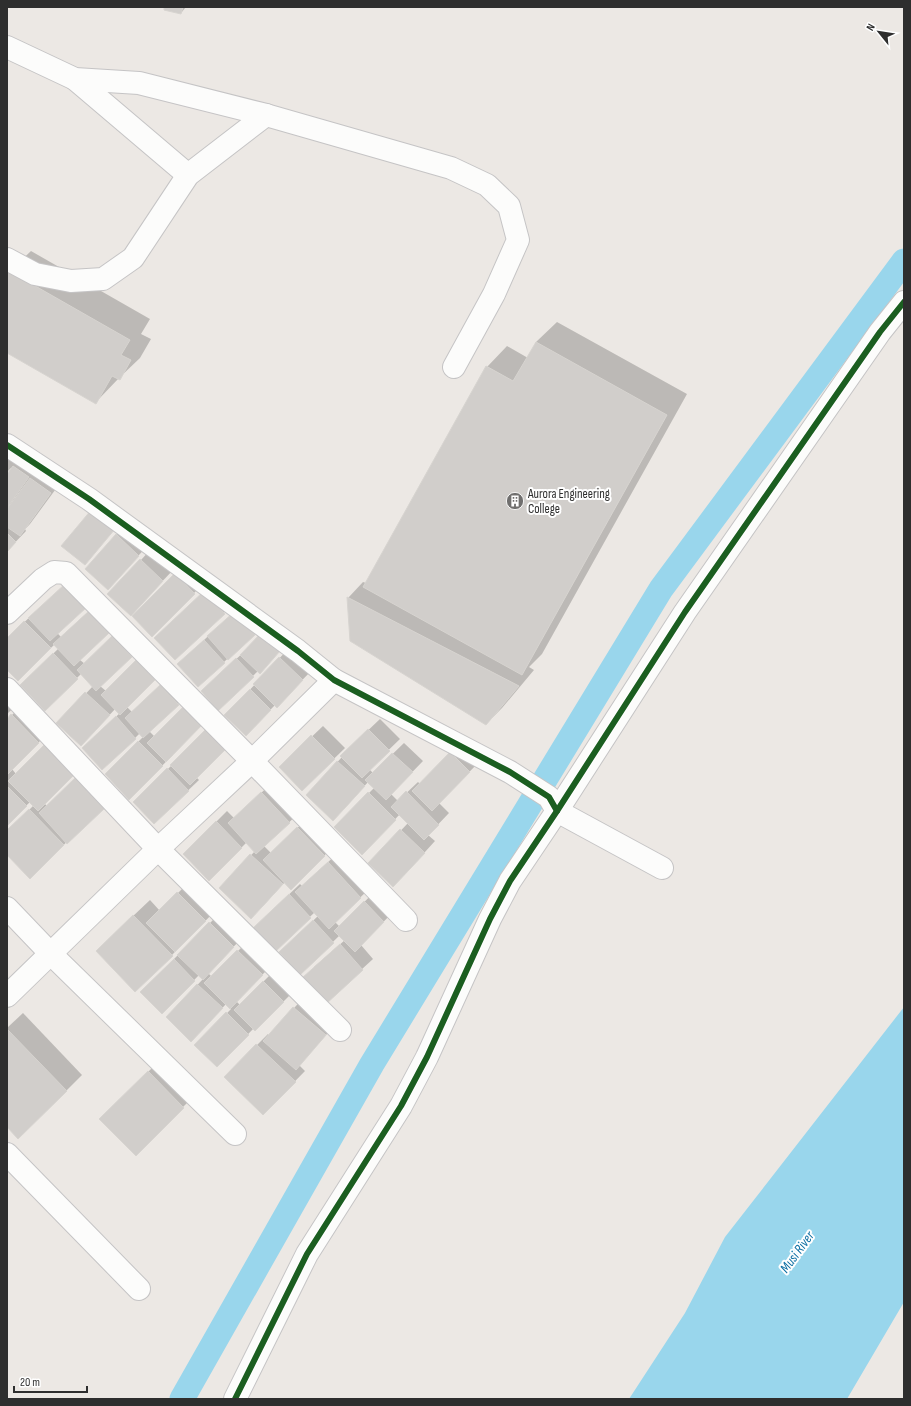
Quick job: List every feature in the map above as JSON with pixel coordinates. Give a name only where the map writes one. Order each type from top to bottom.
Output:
[{"type":"street","points":[[7,47],[75,79],[188,175]]},
{"type":"street","points":[[75,79],[139,83],[266,115],[452,168],[487,185],[510,206],[518,240],[494,294],[454,367]]},
{"type":"street","points":[[7,259],[35,274],[71,281],[103,279],[133,258],[188,175],[266,115]]},
{"type":"street","points":[[235,1399],[307,1254],[401,1106],[424,1063],[490,919],[553,804],[880,332],[904,302]]},
{"type":"street","points":[[7,445],[95,504],[298,650],[334,680],[510,772],[553,804],[662,868]]},
{"type":"street","points":[[7,612],[43,579],[54,572],[66,573],[252,760],[406,920]]},
{"type":"street","points":[[7,996],[334,680]]},
{"type":"street","points":[[7,689],[158,849],[340,1030]]},
{"type":"street","points":[[7,908],[51,954],[235,1134]]},
{"type":"street","points":[[7,1154],[139,1289]]},
{"type":"water","name":"Musi River","points":[[904,1007],[904,1302],[847,1399],[629,1399],[685,1313],[725,1237]]},
{"type":"building","points":[[164,7],[183,7],[181,14],[164,10]]},
{"type":"building","points":[[9,271],[130,340],[121,355],[131,360],[120,380],[112,376],[96,404],[7,353],[7,275]]},
{"type":"building","name":"Aurora Engineering College","points":[[536,342],[667,415],[522,675],[363,587],[486,366],[513,381]]},
{"type":"building","points":[[13,466],[29,477],[7,508],[7,474]]},
{"type":"building","points":[[30,478],[51,493],[20,536],[7,527],[7,509]]},
{"type":"building","points":[[92,509],[115,529],[85,565],[61,546]]},
{"type":"building","points":[[7,533],[16,542],[7,552]]},
{"type":"building","points":[[116,534],[139,556],[108,590],[85,569]]},
{"type":"building","points":[[140,559],[163,581],[131,616],[107,594]]},
{"type":"building","points":[[175,573],[195,594],[152,637],[132,616]]},
{"type":"building","points":[[65,584],[87,607],[50,641],[28,618]]},
{"type":"building","points":[[204,591],[225,614],[175,660],[154,638]]},
{"type":"building","points":[[347,597],[519,686],[486,725],[350,641]]},
{"type":"building","points":[[89,611],[109,633],[74,666],[53,644]]},
{"type":"building","points":[[234,612],[255,635],[228,660],[207,636]]},
{"type":"building","points":[[24,621],[51,648],[18,681],[7,670],[7,638]]},
{"type":"building","points":[[261,633],[280,651],[260,674],[240,655]]},
{"type":"building","points":[[112,636],[132,657],[96,691],[77,670]]},
{"type":"building","points":[[204,640],[225,663],[198,687],[177,664]]},
{"type":"building","points":[[53,653],[78,679],[45,711],[20,685]]},
{"type":"building","points":[[279,657],[303,680],[277,708],[253,684]]},
{"type":"building","points":[[236,658],[254,677],[218,711],[201,691]]},
{"type":"building","points":[[136,660],[155,680],[120,715],[101,695]]},
{"type":"building","points":[[160,685],[179,705],[143,738],[125,718]]},
{"type":"building","points":[[250,689],[271,710],[246,736],[224,715]]},
{"type":"building","points":[[85,692],[110,715],[81,746],[56,723]]},
{"type":"building","points":[[184,706],[203,724],[166,762],[147,743]]},
{"type":"building","points":[[11,714],[39,743],[7,775],[7,719]]},
{"type":"building","points":[[116,716],[136,739],[102,770],[82,748]]},
{"type":"building","points":[[207,728],[227,748],[190,785],[170,765]]},
{"type":"building","points":[[368,729],[390,751],[362,778],[340,756]]},
{"type":"building","points":[[311,735],[335,759],[302,791],[279,767]]},
{"type":"building","points":[[138,741],[163,766],[129,800],[105,774]]},
{"type":"building","points":[[44,745],[74,775],[38,811],[8,781]]},
{"type":"building","points":[[450,752],[470,772],[432,811],[412,791]]},
{"type":"building","points":[[392,753],[413,772],[386,800],[365,780]]},
{"type":"building","points":[[337,761],[365,786],[333,821],[306,795]]},
{"type":"building","points":[[167,768],[189,791],[154,824],[133,802]]},
{"type":"building","points":[[75,778],[104,809],[67,844],[39,813]]},
{"type":"building","points":[[7,786],[27,806],[7,826]]},
{"type":"building","points":[[406,791],[439,825],[424,840],[391,807]]},
{"type":"building","points":[[261,792],[290,823],[256,854],[228,823]]},
{"type":"building","points":[[368,792],[396,820],[362,855],[334,827]]},
{"type":"building","points":[[29,809],[64,845],[30,879],[7,855],[7,830]]},
{"type":"building","points":[[216,821],[242,848],[209,881],[183,854]]},
{"type":"building","points":[[297,827],[325,856],[291,890],[263,860]]},
{"type":"building","points":[[400,829],[425,853],[393,887],[368,863]]},
{"type":"building","points":[[250,854],[283,884],[251,919],[219,888]]},
{"type":"building","points":[[328,862],[361,898],[329,929],[295,892]]},
{"type":"building","points":[[177,892],[206,921],[175,952],[146,923]]},
{"type":"building","points":[[289,894],[311,918],[275,952],[253,928]]},
{"type":"building","points":[[364,901],[384,922],[355,952],[334,931]]},
{"type":"building","points":[[133,915],[173,956],[135,992],[96,951]]},
{"type":"building","points":[[313,920],[334,943],[300,975],[279,952]]},
{"type":"building","points":[[209,922],[234,947],[203,980],[177,955]]},
{"type":"building","points":[[340,944],[363,970],[326,1004],[302,978]]},
{"type":"building","points":[[237,950],[263,975],[230,1009],[204,983]]},
{"type":"building","points":[[174,959],[195,981],[162,1014],[140,992]]},
{"type":"building","points":[[263,981],[284,1002],[255,1031],[234,1010]]},
{"type":"building","points":[[197,984],[223,1008],[191,1042],[166,1017]]},
{"type":"building","points":[[293,1007],[326,1035],[296,1070],[263,1041]]},
{"type":"building","points":[[226,1012],[249,1035],[217,1067],[194,1045]]},
{"type":"building","points":[[7,1029],[67,1091],[18,1139],[7,1127]]},
{"type":"building","points":[[256,1044],[296,1082],[263,1115],[224,1077]]},
{"type":"building","points":[[148,1071],[184,1108],[136,1156],[99,1119]]},
{"type":"waterway","points":[[182,1399],[372,1064],[661,589],[904,261]]},
{"type":"cycle path","points":[[235,1399],[307,1254],[401,1106],[427,1057],[490,919],[510,881],[557,811],[685,612],[880,332],[904,302]]},
{"type":"cycle path","points":[[7,445],[89,499],[298,651],[334,680],[510,772],[549,797],[557,811]]},
{"type":"place","name":"Aurora Engineering College","points":[[515,501]]}]
